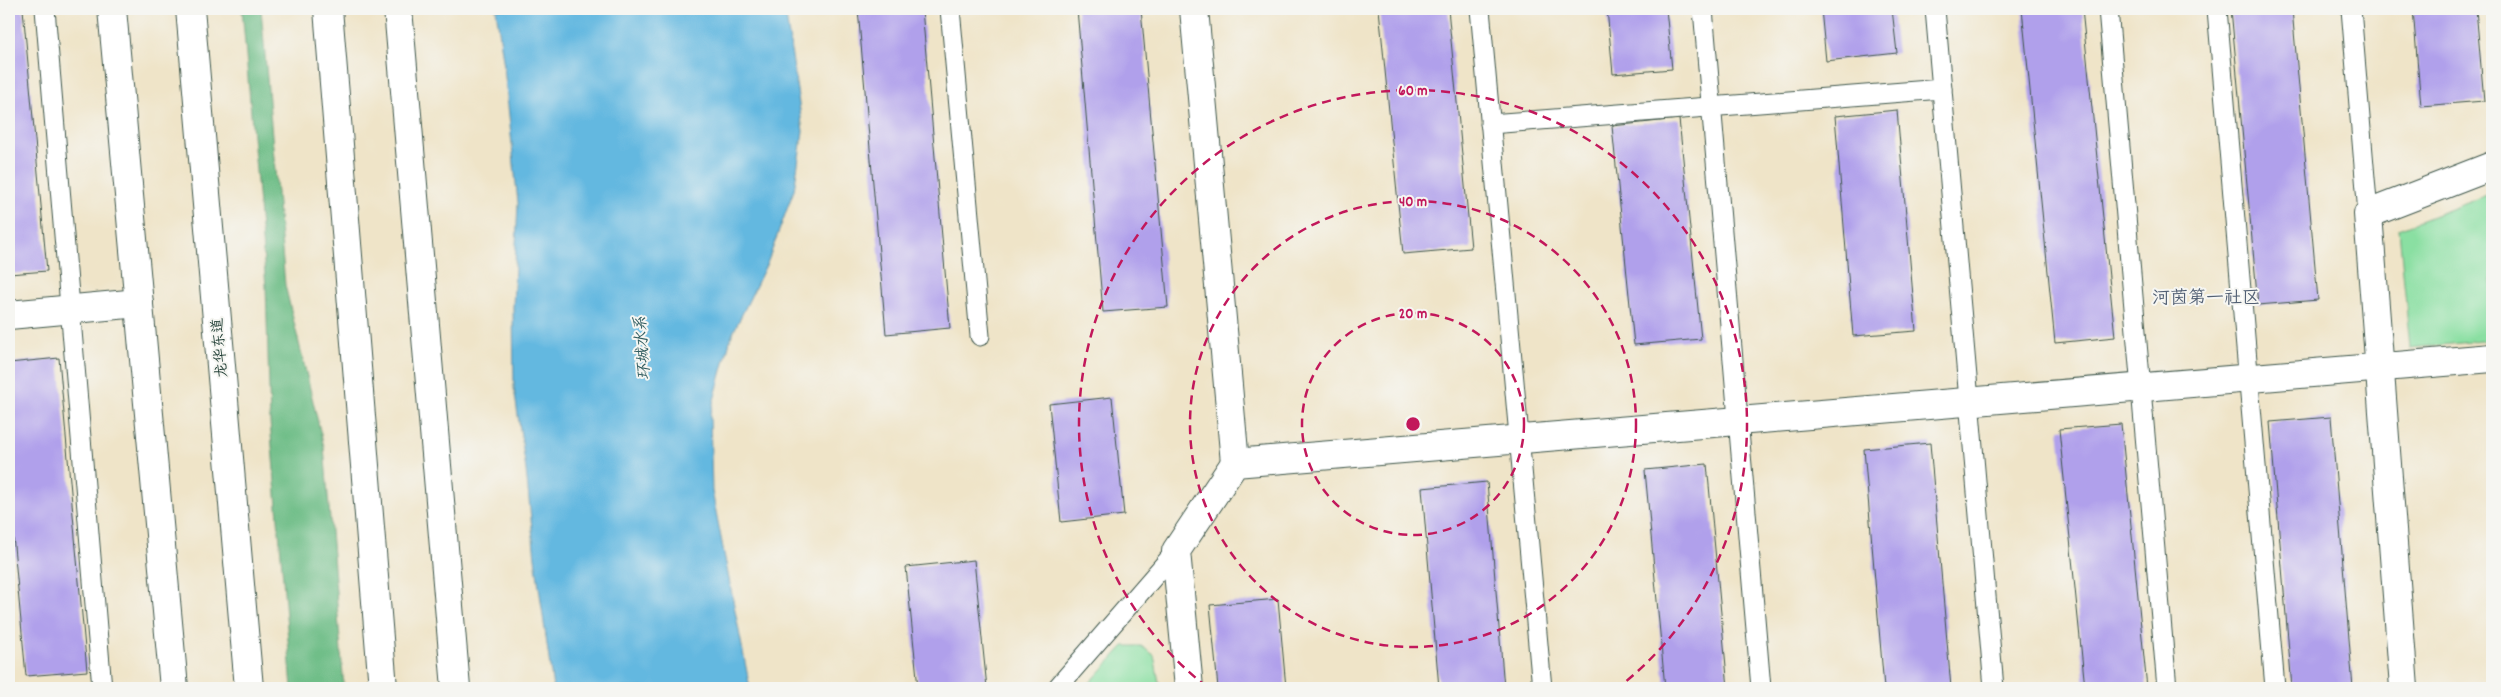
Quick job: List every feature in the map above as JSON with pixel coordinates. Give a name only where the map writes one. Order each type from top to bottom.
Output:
[{"type":"street","points":[[112,9],[174,688]]},
{"type":"street","name":"龙华东道","points":[[190,9],[249,688]]},
{"type":"street","points":[[328,9],[383,688]]},
{"type":"street","points":[[398,9],[456,688]]},
{"type":"street","points":[[1189,688],[1176,551],[1235,463],[1194,9]]},
{"type":"street","points":[[2404,688],[2368,214],[2492,166]]},
{"type":"street","points":[[9,315],[139,303]]},
{"type":"street","points":[[1235,463],[2492,358]]},
{"type":"lane","points":[[45,9],[102,688]]},
{"type":"lane","points":[[950,9],[980,336]]},
{"type":"lane","points":[[1480,9],[1542,688]]},
{"type":"lane","points":[[1703,9],[1761,688]]},
{"type":"lane","points":[[1935,9],[1994,688]]},
{"type":"lane","points":[[2108,9],[2166,688]]},
{"type":"lane","points":[[2217,9],[2275,688]]},
{"type":"lane","points":[[2350,9],[2368,214]]},
{"type":"lane","points":[[1490,124],[1942,89]]},
{"type":"lane","points":[[1057,688],[1176,551]]},
{"type":"green space","points":[[242,9],[261,9],[285,285],[324,447],[344,688],[292,688],[270,422],[266,286]]},
{"type":"green space","points":[[2492,193],[2492,340],[2410,348],[2399,229]]},
{"type":"green space","points":[[1124,646],[1141,646],[1154,655],[1160,688],[1085,688]]},
{"type":"water","name":"环城水系","points":[[496,9],[785,9],[803,131],[794,190],[768,261],[731,337],[710,415],[712,491],[750,688],[553,688],[514,388],[513,307],[518,203]]},
{"type":"building","points":[[9,9],[23,9],[47,271],[9,274]]},
{"type":"building","points":[[858,9],[922,9],[950,328],[886,334]]},
{"type":"building","points":[[1077,9],[1141,9],[1168,307],[1103,312]]},
{"type":"building","points":[[1379,9],[1448,9],[1471,248],[1403,254]]},
{"type":"building","points":[[1607,9],[1666,9],[1672,69],[1613,74]]},
{"type":"building","points":[[1821,9],[1892,9],[1897,53],[1826,61]]},
{"type":"building","points":[[2022,9],[2082,9],[2115,337],[2055,343]]},
{"type":"building","points":[[2231,9],[2292,9],[2318,300],[2258,305]]},
{"type":"building","points":[[2413,9],[2476,9],[2484,101],[2421,106]]},
{"type":"building","points":[[1897,110],[1916,331],[1853,336],[1835,116]]},
{"type":"building","points":[[1679,119],[1701,339],[1634,345],[1612,126]]},
{"type":"building","points":[[59,358],[87,671],[26,676],[9,492],[9,363]]},
{"type":"building","points":[[1112,397],[1124,515],[1061,522],[1049,404]]},
{"type":"building","points":[[2331,417],[2353,688],[2292,688],[2270,422]]},
{"type":"building","points":[[2121,424],[2147,688],[2085,688],[2059,429]]},
{"type":"building","points":[[1930,443],[1951,688],[1884,688],[1864,449]]},
{"type":"building","points":[[1707,464],[1728,688],[1665,688],[1645,470]]},
{"type":"building","points":[[1487,482],[1504,688],[1439,688],[1422,488]]},
{"type":"building","points":[[974,560],[987,688],[918,688],[906,567]]},
{"type":"building","points":[[1278,599],[1286,688],[1218,688],[1210,605]]},
{"type":"district","name":"河茵第一社区","points":[[2206,297]]}]
